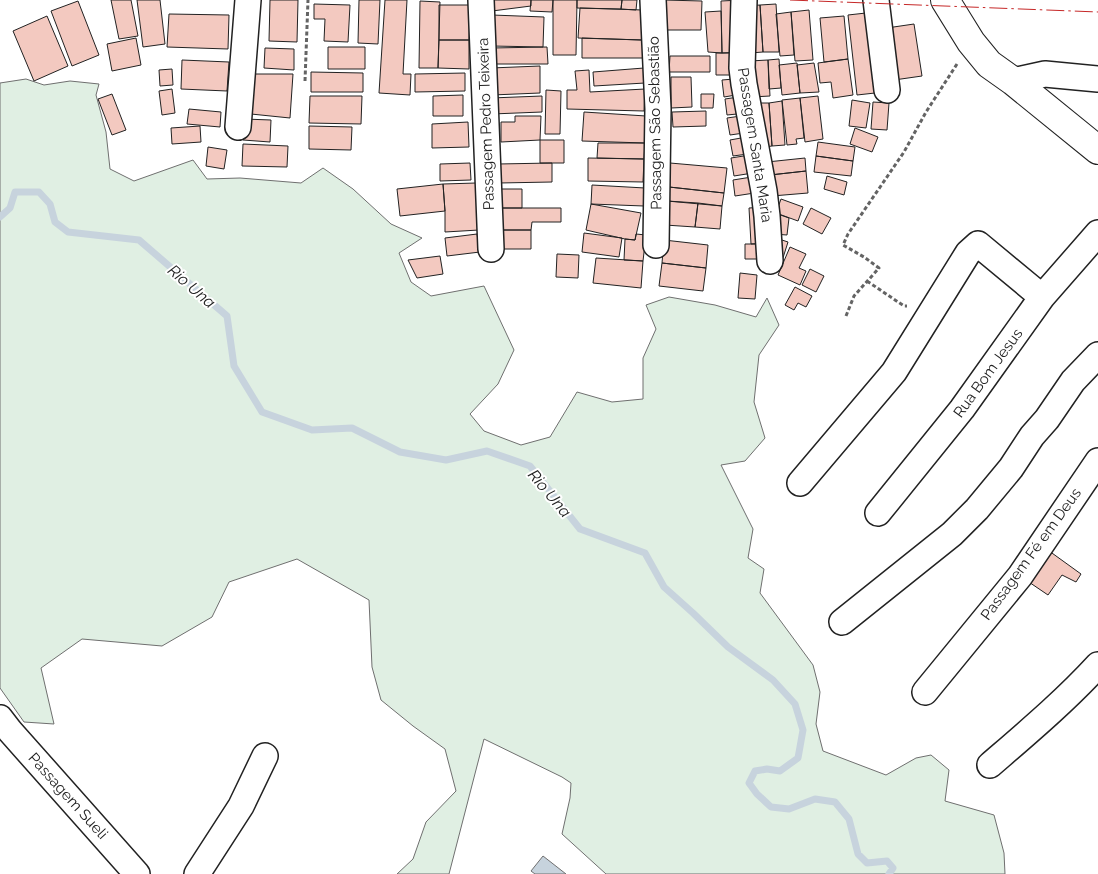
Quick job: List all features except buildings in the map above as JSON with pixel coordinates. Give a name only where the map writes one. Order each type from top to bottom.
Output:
[{"type":"main road","points":[[945,0],[971,42],[989,64],[1013,81],[1098,150]]},
{"type":"street","points":[[238,127],[248,0]]},
{"type":"street","name":"Passagem Pedro Teixeira","points":[[481,0],[491,249]]},
{"type":"street","name":"Passagem São Sebastião","points":[[653,0],[658,109],[656,245]]},
{"type":"street","name":"Passagem Santa Maria","points":[[744,0],[742,68],[764,191],[770,261]]},
{"type":"street","points":[[876,0],[886,90]]},
{"type":"street","points":[[1013,81],[1045,74],[1098,79]]},
{"type":"street","name":"Rua Bom Jesus","points":[[878,513],[962,408],[1042,297],[1098,233]]},
{"type":"street","points":[[800,484],[894,372],[968,253],[978,244],[1042,297]]},
{"type":"street","points":[[842,622],[952,534],[977,509],[1011,468],[1073,381],[1098,355]]},
{"type":"street","name":"Passagem Fé em Deus","points":[[925,692],[1020,576],[1098,461]]},
{"type":"street","points":[[990,765],[1049,714],[1080,685],[1098,664]]},
{"type":"street","name":"Passagem Sueli","points":[[0,718],[137,874]]},
{"type":"street","points":[[197,874],[241,806],[265,756]]},
{"type":"path","points":[[305,81],[308,0]]},
{"type":"path","points":[[846,316],[854,296],[879,268],[843,245],[848,234],[904,152],[926,112],[971,42]]},
{"type":"path","points":[[867,281],[904,306],[932,310]]},
{"type":"green space","points":[[26,79],[44,85],[70,81],[99,84],[96,95],[106,132],[110,169],[134,181],[193,160],[207,179],[240,178],[301,183],[323,168],[353,189],[391,224],[422,238],[399,253],[411,282],[431,296],[484,286],[514,350],[498,384],[470,414],[484,431],[521,445],[550,437],[577,392],[612,402],[643,399],[643,358],[656,329],[646,305],[669,297],[715,305],[756,317],[767,298],[779,325],[759,355],[754,402],[765,438],[745,461],[721,465],[753,529],[748,558],[764,569],[760,593],[813,665],[820,692],[816,724],[823,751],[886,775],[916,758],[931,755],[949,770],[945,801],[994,815],[1004,853],[1005,874],[606,874],[562,834],[570,798],[571,783],[484,739],[449,874],[397,874],[413,859],[426,822],[456,791],[445,749],[381,700],[372,667],[369,600],[297,559],[229,582],[212,617],[162,646],[82,639],[41,668],[54,724],[24,722],[0,688],[0,83]]},
{"type":"shaded area","points":[[543,856],[566,874],[535,874],[531,871]]},
{"type":"waterway","name":"Rio Una","points":[[0,217],[10,208],[15,192],[39,192],[50,204],[55,222],[68,232],[139,240],[227,316],[234,366],[262,412],[312,430],[352,428],[400,452],[446,460],[487,451],[530,466],[580,529],[645,553],[664,587],[728,647],[773,680],[795,704],[803,730],[798,758],[780,771],[767,769],[755,771],[749,783],[757,794],[771,807],[789,809],[815,799],[835,802],[849,819],[858,854],[867,863],[887,861],[893,868],[889,874]]},
{"type":"power","points":[[790,0],[1098,12]]}]
